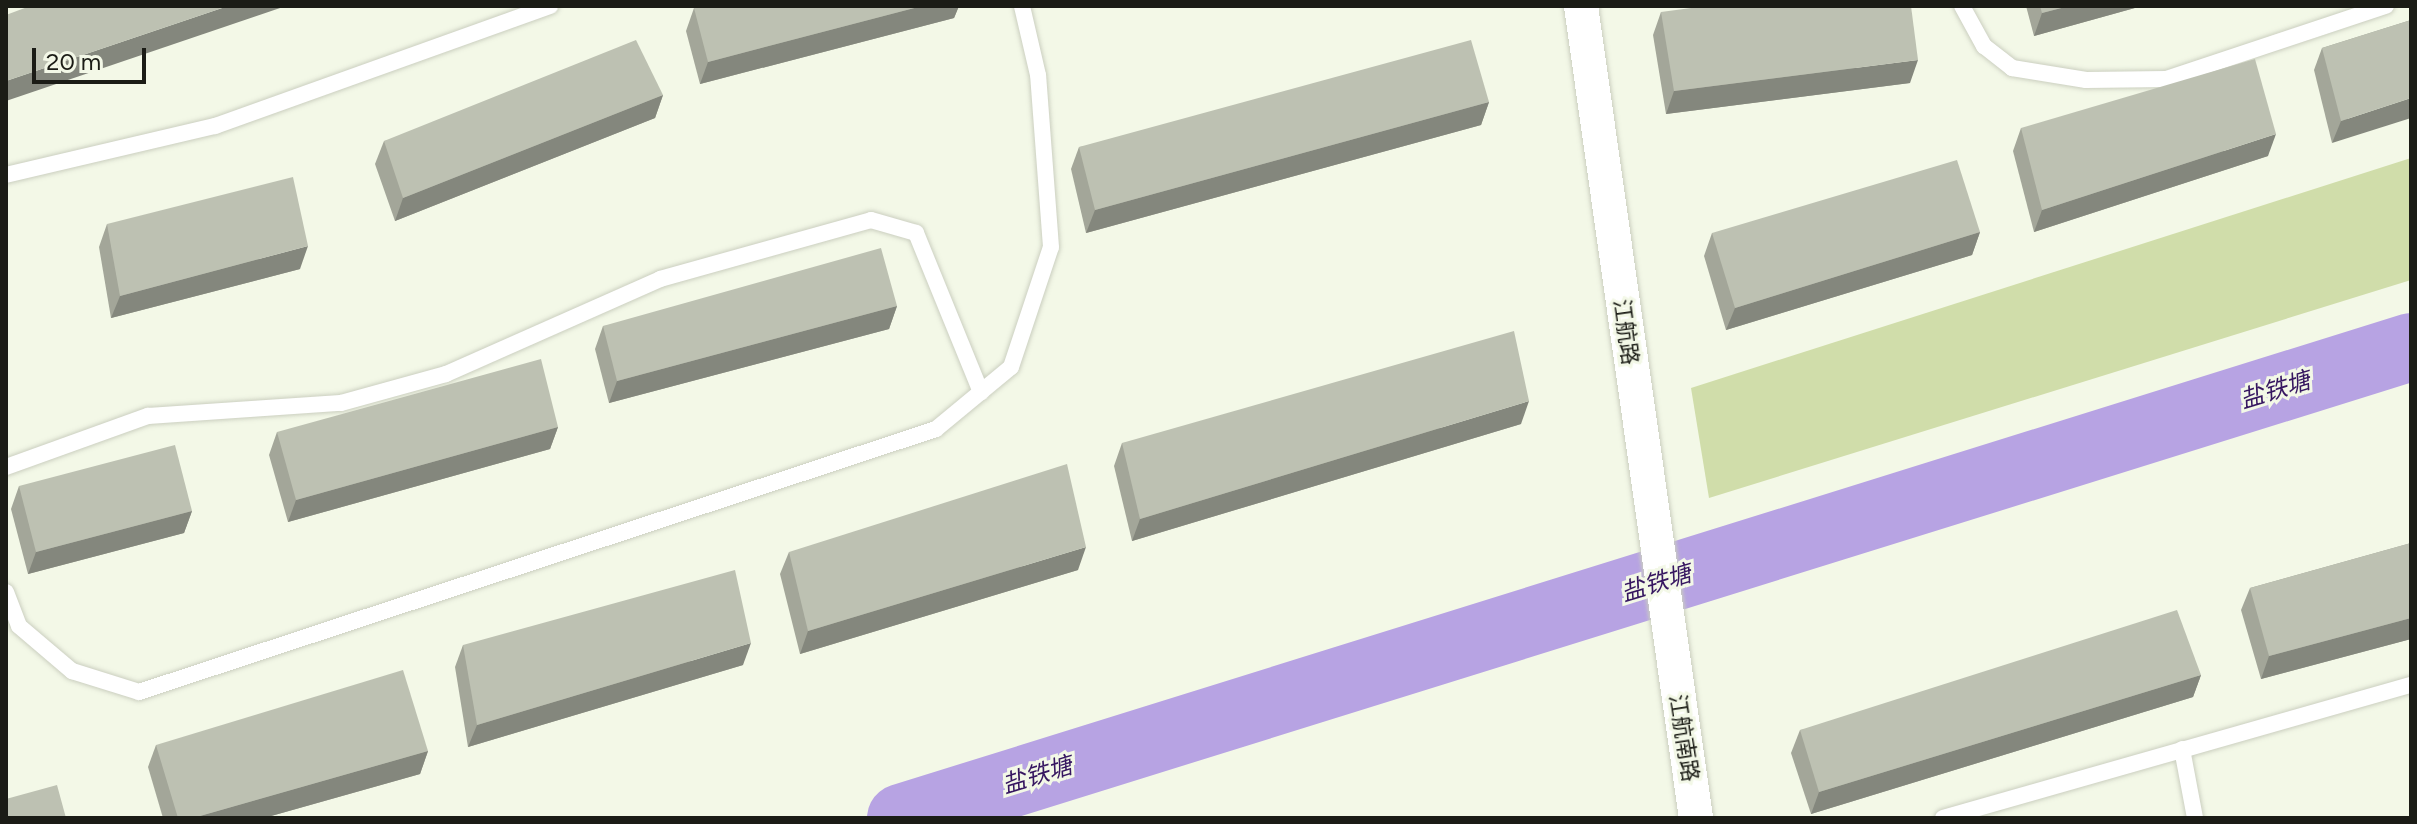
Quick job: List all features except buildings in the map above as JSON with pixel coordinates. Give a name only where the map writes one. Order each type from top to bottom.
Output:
[{"type":"street","name":"江航路","points":[[1581,6],[1672,658]]},
{"type":"street","name":"江航南路","points":[[1672,658],[1696,818]]},
{"type":"lane","points":[[6,175],[215,126],[550,6]]},
{"type":"lane","points":[[6,592],[19,626],[72,671],[139,692],[936,429],[1011,367],[1051,247],[1038,75],[1022,6]]},
{"type":"lane","points":[[1962,6],[1984,46],[2012,68],[2086,80],[2166,79],[2386,6]]},
{"type":"lane","points":[[6,467],[148,416],[341,403],[446,374],[660,279],[871,220],[916,233],[981,392]]},
{"type":"lane","points":[[1943,818],[2411,685]]},
{"type":"lane","points":[[2182,749],[2195,818]]},
{"type":"green space","points":[[2411,158],[2411,280],[1709,498],[1691,388]]},
{"type":"waterway","name":"盐铁塘","points":[[901,818],[2411,347]]}]
